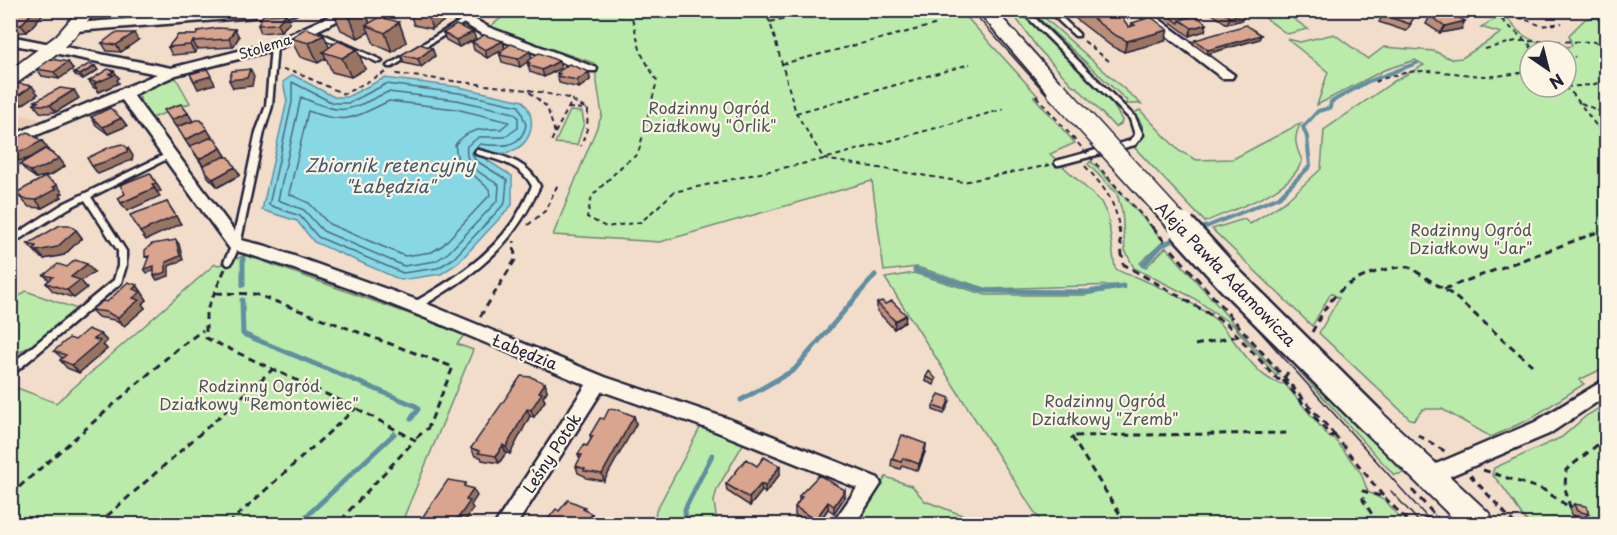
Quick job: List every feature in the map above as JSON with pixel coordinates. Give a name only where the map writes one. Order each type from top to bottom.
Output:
[{"type":"main road","points":[[10,79],[54,48],[76,27],[88,10]]},
{"type":"main road","name":"Aleja Pawła Adamowicza","points":[[985,10],[1046,94],[1372,421],[1429,472],[1479,525]]},
{"type":"street","points":[[76,27],[295,10]]},
{"type":"street","points":[[320,10],[336,19]]},
{"type":"street","name":"Stolema","points":[[10,142],[171,72],[274,46],[312,31],[354,10]]},
{"type":"street","points":[[447,10],[484,30],[591,68]]},
{"type":"street","points":[[1139,10],[1227,75]]},
{"type":"street","name":"Stolema","points":[[10,39],[121,66],[171,72]]},
{"type":"street","points":[[124,94],[236,245]]},
{"type":"street","name":"Łabędzia","points":[[236,245],[260,250],[414,306],[598,382],[722,425],[871,484],[843,525]]},
{"type":"street","name":"Leśny Potok","points":[[505,525],[598,382]]},
{"type":"street","points":[[1429,472],[1542,428],[1606,387]]},
{"type":"lane","points":[[1023,10],[1107,91],[1138,126],[1139,135],[1132,143],[1059,163]]},
{"type":"lane","points":[[1050,10],[1077,34]]},
{"type":"lane","points":[[390,66],[467,19]]},
{"type":"lane","points":[[312,31],[379,61]]},
{"type":"lane","points":[[228,262],[236,245],[260,132],[269,106],[274,46]]},
{"type":"lane","points":[[414,306],[474,270],[500,245],[529,204],[536,186],[532,175],[522,166],[479,152]]},
{"type":"lane","points":[[10,242],[39,222],[87,196],[169,156]]},
{"type":"lane","points":[[10,371],[118,281],[122,251],[87,196]]},
{"type":"path","points":[[630,10],[641,53],[657,81],[638,154],[625,163],[592,196],[587,217],[606,227],[641,222],[674,192],[825,159],[1004,109]]},
{"type":"path","points":[[763,10],[770,22],[796,113],[825,159],[963,182],[1059,163]]},
{"type":"path","points":[[770,22],[818,10]]},
{"type":"path","points":[[1402,10],[1412,13],[1424,10]]},
{"type":"path","points":[[1502,10],[1521,20],[1542,26],[1562,23]]},
{"type":"path","points":[[1521,20],[1538,10]]},
{"type":"path","points":[[1509,14],[1502,20],[1524,39]]},
{"type":"path","points":[[782,64],[938,24]]},
{"type":"path","points":[[1077,34],[1108,61]]},
{"type":"path","points":[[1485,49],[1509,41],[1518,41]]},
{"type":"path","points":[[1578,42],[1606,42]]},
{"type":"path","points":[[796,113],[970,64]]},
{"type":"path","points":[[1375,82],[1388,75],[1423,67],[1503,76],[1518,74]]},
{"type":"path","points":[[272,70],[292,71],[344,94],[386,72],[527,90],[573,99],[587,109]]},
{"type":"path","points":[[1578,85],[1606,80]]},
{"type":"path","points":[[1602,82],[1605,93]]},
{"type":"path","points":[[527,90],[542,99],[547,106],[555,133]]},
{"type":"path","points":[[1046,94],[1385,497],[1411,525],[1434,515]]},
{"type":"path","points":[[550,144],[573,99]]},
{"type":"path","points":[[1576,99],[1606,139]]},
{"type":"path","points":[[1579,102],[1606,114]]},
{"type":"path","points":[[568,108],[587,109]]},
{"type":"path","points":[[580,146],[587,109]]},
{"type":"path","points":[[1597,127],[1606,126]]},
{"type":"path","points":[[1079,159],[1108,192],[1117,211],[1123,264],[1146,279],[1190,298],[1229,325],[1261,364],[1276,379],[1283,380],[1331,436],[1334,435]]},
{"type":"path","points":[[523,228],[545,211],[558,184]]},
{"type":"path","points":[[1444,289],[1606,229]]},
{"type":"path","points":[[485,309],[514,260],[514,238],[518,234]]},
{"type":"path","points":[[10,495],[177,349],[203,330],[228,262]]},
{"type":"path","points":[[1312,333],[1335,295],[1343,288],[1397,266],[1412,267],[1444,289],[1532,365]]},
{"type":"path","points":[[216,293],[255,294],[453,367],[428,428],[346,513],[340,525]]},
{"type":"path","points":[[203,330],[206,338],[219,346],[356,408],[415,440]]},
{"type":"path","points":[[1195,345],[1238,336]]},
{"type":"path","points":[[1283,380],[1294,361]]},
{"type":"path","points":[[98,525],[272,370]]},
{"type":"path","points":[[228,525],[356,408]]},
{"type":"path","points":[[1409,430],[1429,472],[1434,515],[1443,525]]},
{"type":"path","points":[[1126,525],[1071,436],[1290,433]]},
{"type":"path","points":[[1606,438],[1566,470],[1565,488],[1572,515],[1588,525],[1606,522]]},
{"type":"path","points":[[1478,468],[1515,483],[1544,490],[1569,507]]},
{"type":"path","points":[[1468,474],[1515,525]]},
{"type":"path","points":[[1378,525],[1363,500],[1362,493],[1372,491],[1385,497]]},
{"type":"shaded area","points":[[11,112],[47,121],[11,139]]},
{"type":"green space","points":[[512,10],[961,11],[1038,96],[1034,97],[1075,143],[1050,154],[1101,202],[1108,217],[1115,268],[1179,297],[1216,320],[1256,368],[1275,382],[1285,384],[1330,438],[1334,438],[1361,473],[1368,492],[1387,502],[1404,524],[1042,524],[885,278],[914,273],[986,295],[1084,295],[1125,288],[1120,285],[988,289],[917,267],[884,271],[872,181],[660,242],[553,235],[602,115],[594,63],[488,28]]},
{"type":"green space","points":[[1011,11],[1019,11],[1111,101],[1122,120],[1121,124],[1115,127],[1077,87],[1074,87],[1036,46]]},
{"type":"green space","points":[[1031,11],[1037,11],[1141,104],[1126,104],[1127,101]]},
{"type":"green space","points":[[1256,11],[1282,11],[1308,29],[1287,34]]},
{"type":"green space","name":"Rodzinny Ogród Działkowy \"Jar\"","points":[[1502,15],[1519,32],[1531,39],[1518,39],[1518,99],[1578,99],[1578,39],[1570,39],[1569,35],[1585,19],[1606,16],[1606,367],[1579,380],[1584,384],[1530,419],[1491,437],[1442,409],[1423,409],[1414,420],[1410,419],[1319,333],[1339,298],[1331,293],[1312,326],[1212,229],[1244,219],[1250,224],[1286,201],[1321,169],[1324,130],[1396,80],[1424,65],[1415,60],[1384,70],[1317,105],[1328,72],[1287,39],[1300,42],[1334,34],[1368,59],[1384,47],[1434,51],[1451,59],[1462,58],[1501,33],[1481,27]]},
{"type":"green space","points":[[176,78],[190,103],[152,118],[141,103],[138,91]]},
{"type":"green space","points":[[1140,110],[1179,151],[1197,160],[1233,159],[1301,123],[1296,142],[1302,160],[1296,172],[1287,182],[1275,190],[1205,222],[1134,147],[1143,135],[1143,126],[1134,113]]},
{"type":"green space","points":[[570,111],[582,112],[584,123],[577,145],[555,143]]},
{"type":"green space","points":[[1091,161],[1164,241],[1140,263],[1146,267],[1166,247],[1279,375],[1275,375],[1234,326],[1192,297],[1134,268],[1125,250],[1122,211],[1117,194],[1088,164]]},
{"type":"green space","name":"Rodzinny Ogród Działkowy \"Remontowiec\"","points":[[246,255],[465,334],[457,344],[473,350],[401,524],[11,524],[10,385],[56,403],[215,264],[219,265]]},
{"type":"green space","points":[[26,291],[77,309],[32,346],[11,355],[11,303]]},
{"type":"green space","points":[[1303,370],[1404,473],[1394,475],[1299,371]]},
{"type":"green space","points":[[1606,404],[1606,524],[1529,524],[1503,486],[1492,475],[1494,468],[1562,437],[1586,416]]},
{"type":"green space","points":[[700,428],[710,428],[745,441],[717,489],[714,501],[717,524],[654,524],[656,511]]},
{"type":"green space","points":[[886,477],[912,486],[925,501],[986,524],[854,524]]},
{"type":"water","name":"Zbiornik retencyjny \"Łabędzia\"","points":[[293,75],[334,97],[347,97],[384,78],[459,87],[523,101],[528,108],[531,124],[530,132],[522,145],[506,153],[482,150],[477,154],[512,176],[512,205],[458,263],[441,274],[401,280],[314,242],[297,221],[262,210],[287,101],[283,82]]},
{"type":"building","points":[[10,10],[34,10],[21,25],[10,25],[17,16],[10,16]]},
{"type":"building","points":[[334,10],[363,10],[364,11],[350,18]]},
{"type":"building","points":[[1082,10],[1114,10],[1124,18],[1122,18],[1129,27],[1135,25],[1132,23],[1151,17],[1168,30],[1127,41],[1113,34]]},
{"type":"building","points":[[1161,10],[1182,10],[1191,17],[1180,20],[1179,23]]},
{"type":"building","points":[[1220,10],[1241,10],[1245,13],[1230,17]]},
{"type":"building","points":[[1386,10],[1397,10],[1415,16],[1410,24],[1383,15]]},
{"type":"building","points":[[1450,12],[1465,21],[1445,26],[1430,16]]},
{"type":"building","points":[[286,14],[277,24],[258,25],[263,15]]},
{"type":"building","points":[[1195,15],[1207,24],[1192,28],[1180,20]]},
{"type":"building","points":[[380,17],[399,22],[385,33],[366,25]]},
{"type":"building","points":[[456,25],[473,32],[456,40],[443,33]]},
{"type":"building","points":[[1246,25],[1261,35],[1208,50],[1195,40]]},
{"type":"building","points":[[217,28],[235,29],[229,39],[193,41],[190,45],[168,47],[178,35],[196,35],[198,31]]},
{"type":"building","points":[[306,28],[324,35],[309,43],[290,38]]},
{"type":"building","points":[[115,33],[134,33],[116,45],[102,43]]},
{"type":"building","points":[[484,35],[503,41],[485,50],[472,42]]},
{"type":"building","points":[[338,41],[357,49],[342,58],[323,52]]},
{"type":"building","points":[[420,44],[432,48],[418,59],[401,55]]},
{"type":"building","points":[[511,44],[530,51],[518,59],[500,55],[502,53],[499,52]]},
{"type":"building","points":[[539,53],[559,61],[542,70],[528,65],[530,63],[527,62]]},
{"type":"building","points":[[51,59],[68,62],[54,72],[37,69]]},
{"type":"building","points":[[89,64],[95,66],[80,75],[74,73]]},
{"type":"building","points":[[569,64],[589,72],[577,80],[557,76],[560,74],[557,73]]},
{"type":"building","points":[[108,69],[114,71],[109,74],[114,75],[94,84],[97,82],[89,81]]},
{"type":"building","points":[[207,69],[211,76],[194,81],[190,74]]},
{"type":"building","points":[[250,69],[247,78],[229,80],[232,71]]},
{"type":"building","points":[[15,83],[32,86],[16,97],[10,96],[10,86]]},
{"type":"building","points":[[60,88],[74,90],[50,105],[34,104],[38,102],[35,101]]},
{"type":"building","points":[[181,104],[188,113],[171,120],[164,110]]},
{"type":"building","points":[[110,108],[121,118],[103,127],[91,117]]},
{"type":"building","points":[[201,120],[207,129],[185,140],[177,127]]},
{"type":"building","points":[[28,132],[42,141],[27,149],[13,153],[10,151],[10,142]]},
{"type":"building","points":[[215,138],[221,148],[199,159],[190,146]]},
{"type":"building","points":[[122,144],[128,148],[127,152],[104,162],[92,166],[87,158],[110,147]]},
{"type":"building","points":[[45,149],[59,158],[45,167],[30,171],[20,164]]},
{"type":"building","points":[[229,157],[235,167],[213,179],[203,165]]},
{"type":"building","points":[[150,173],[156,183],[152,184],[154,188],[121,203],[118,198],[125,194],[120,185]]},
{"type":"building","points":[[45,177],[57,185],[53,187],[56,189],[36,200],[23,199],[16,193]]},
{"type":"building","points":[[167,202],[176,216],[140,232],[130,215]]},
{"type":"building","points":[[60,225],[69,225],[76,230],[57,247],[37,251],[34,250],[36,246],[28,244]]},
{"type":"building","points":[[176,240],[180,256],[166,262],[166,272],[154,276],[154,266],[144,269],[149,256],[145,257],[145,250],[152,244]]},
{"type":"building","points":[[75,260],[87,264],[71,277],[80,280],[67,290],[46,283],[53,277],[44,275],[58,264],[67,267]]},
{"type":"building","points":[[128,282],[137,285],[133,289],[141,292],[133,298],[139,300],[117,318],[107,312],[91,310],[103,301],[107,302]]},
{"type":"building","points":[[882,301],[885,304],[892,301],[906,315],[895,321],[877,303]]},
{"type":"building","points":[[88,329],[100,334],[94,339],[100,341],[72,365],[60,360],[66,355],[54,351],[69,338],[75,340]]},
{"type":"building","points":[[929,371],[936,379],[935,381],[926,377]]},
{"type":"building","points":[[521,376],[531,377],[545,383],[539,392],[542,393],[531,410],[527,409],[506,447],[503,445],[496,456],[478,453],[480,451],[471,448]]},
{"type":"building","points":[[939,394],[950,398],[945,410],[933,406]]},
{"type":"building","points":[[609,409],[634,416],[602,474],[584,471],[585,469],[576,466],[582,455],[578,454],[584,445],[587,446],[593,436],[590,435],[600,418],[604,419]]},
{"type":"building","points":[[902,435],[926,444],[919,464],[903,458],[901,462],[892,459]]},
{"type":"building","points":[[764,457],[780,466],[765,486],[761,484],[749,498],[726,484],[746,459],[757,466]]},
{"type":"building","points":[[819,475],[845,490],[834,506],[828,502],[815,520],[795,507],[802,497],[799,496]]},
{"type":"building","points":[[448,480],[466,483],[464,486],[473,489],[466,500],[470,501],[456,521],[452,520],[449,525],[417,525]]},
{"type":"building","points":[[568,500],[585,507],[583,509],[592,514],[583,525],[543,525],[556,509],[559,511]]},
{"type":"building","points":[[1574,504],[1586,506],[1589,514],[1577,511]]},
{"type":"waterway","points":[[1589,12],[1606,12]]},
{"type":"waterway","points":[[1201,229],[1279,197],[1310,166],[1307,137],[1303,127],[1318,111],[1330,108],[1331,102],[1367,82],[1417,63]]},
{"type":"waterway","points":[[1196,231],[1205,227]]},
{"type":"waterway","points":[[1143,265],[1162,245],[1180,237]]},
{"type":"waterway","points":[[243,258],[243,285]]},
{"type":"waterway","points":[[915,270],[985,291],[1089,292],[1123,286]]},
{"type":"waterway","points":[[741,400],[794,370],[875,275]]},
{"type":"waterway","points":[[242,300],[243,334],[416,406],[418,409],[411,419]]},
{"type":"waterway","points":[[298,524],[394,434]]},
{"type":"waterway","points":[[686,524],[685,509],[712,455]]},
{"type":"tram line","points":[[971,10],[1433,524]]},
{"type":"tram line","points":[[1391,491],[1421,524]]},
{"type":"park label","name":"Rodzinny Ogród Działkowy \"Orlik\"","points":[[709,117]]},
{"type":"park label","name":"Rodzinny Ogród Działkowy \"Zremb\"","points":[[1105,410]]}]
